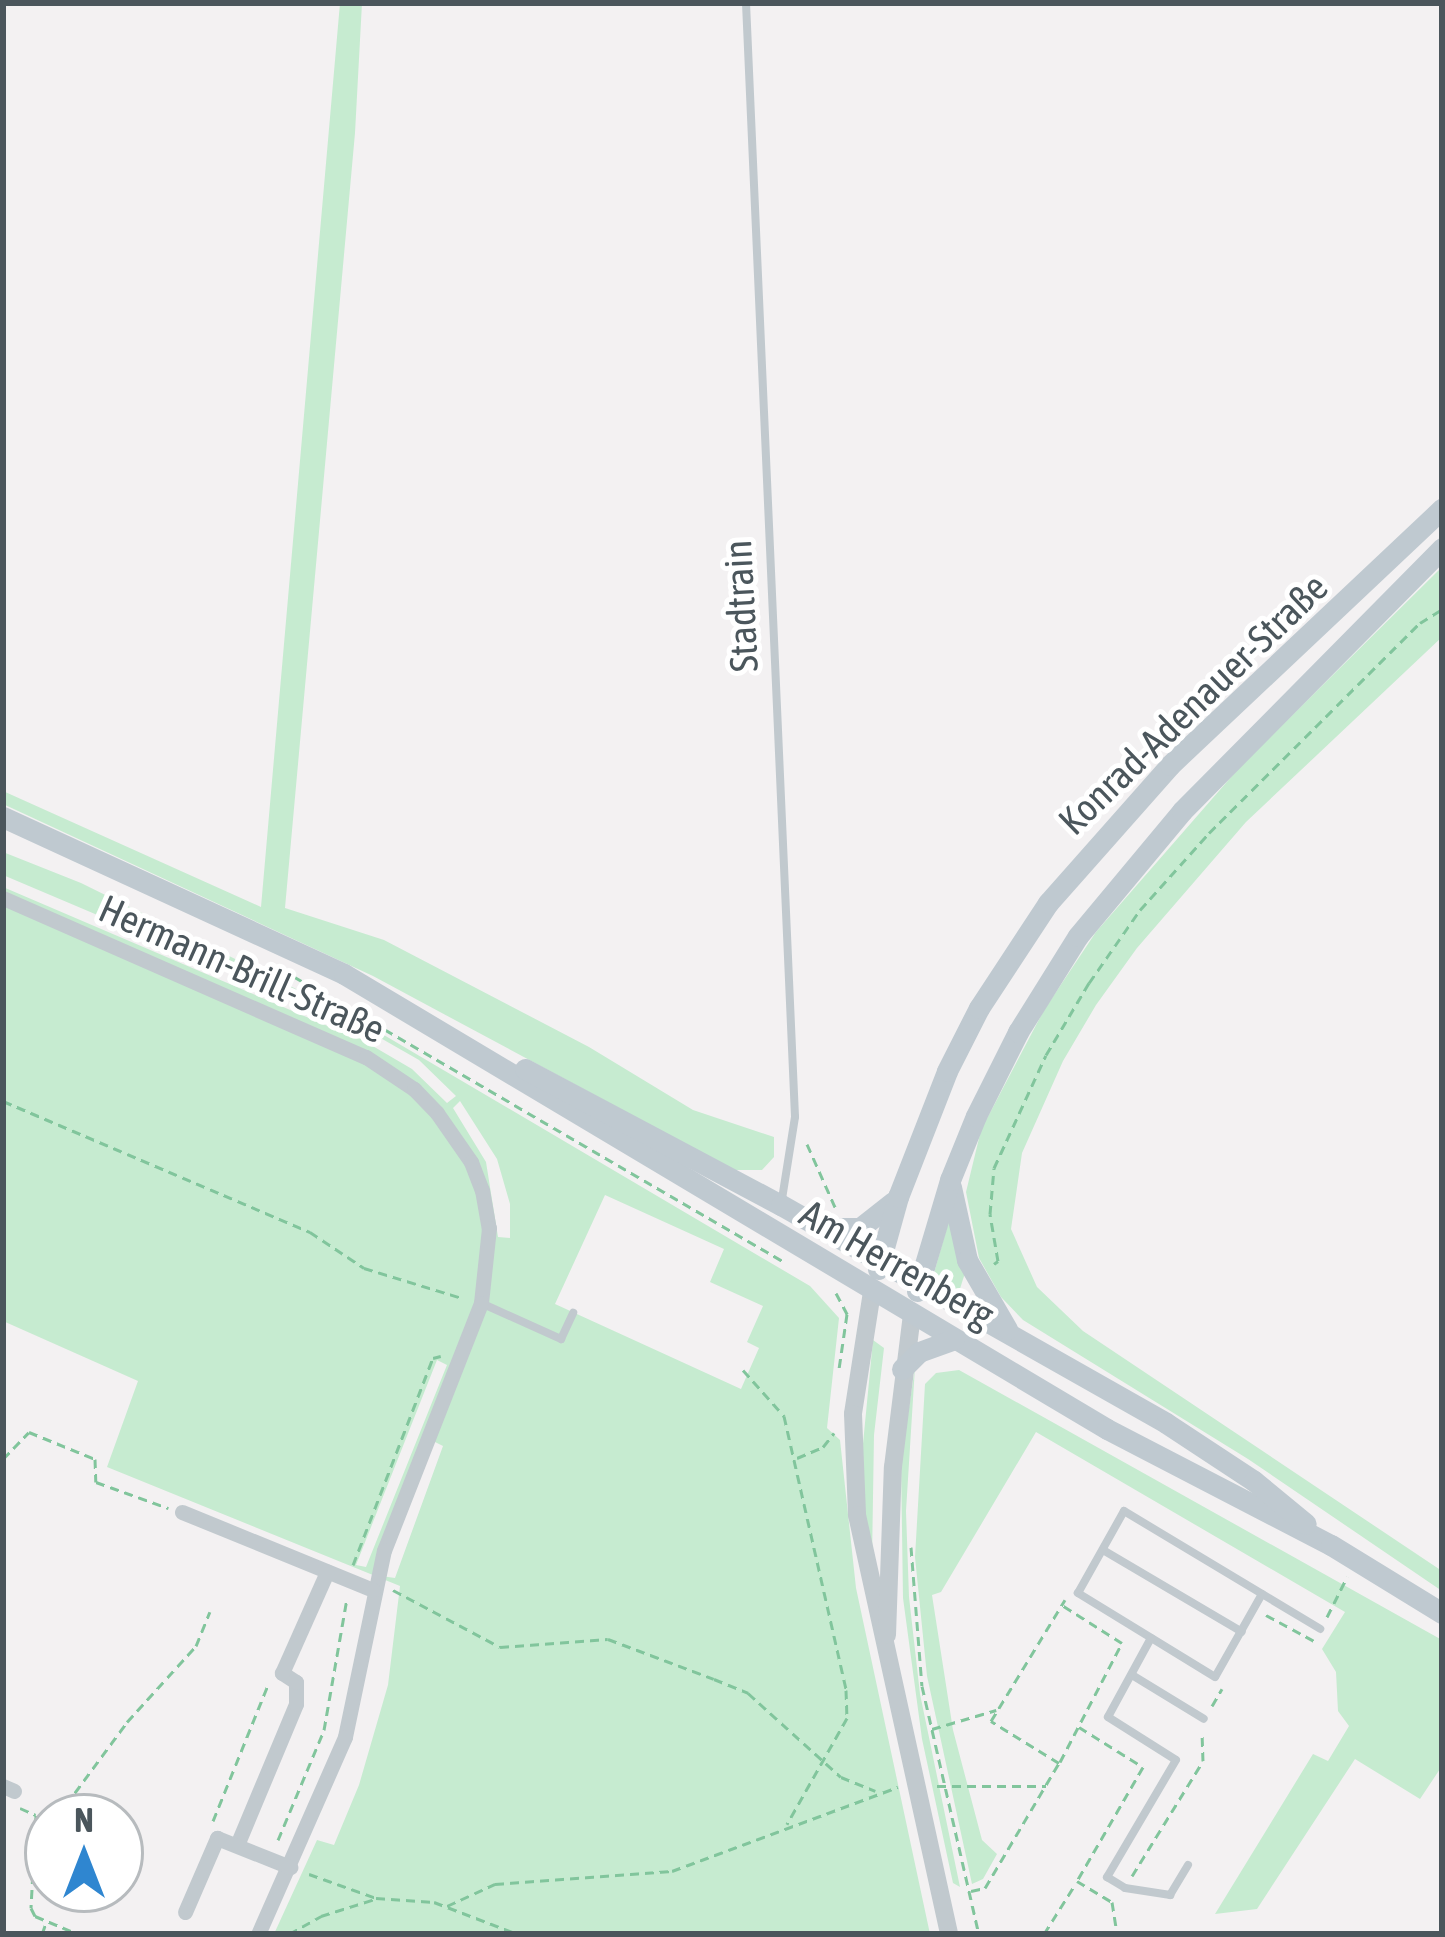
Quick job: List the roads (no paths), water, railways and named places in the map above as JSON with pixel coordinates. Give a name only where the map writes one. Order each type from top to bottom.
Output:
[{"type":"main road","name":"Konrad-Adenauer-Straße","points":[[872,1292],[898,1197],[935,1097],[979,1008],[1048,903],[1169,765],[1442,509]]},
{"type":"main road","name":"Konrad-Adenauer-Straße","points":[[912,1315],[950,1180],[992,1081],[1078,936],[1182,811],[1442,548]]},
{"type":"main road","name":"Am Herrenberg","points":[[3,817],[266,936],[589,1100],[782,1205],[1205,1447],[1331,1545]]},
{"type":"main road","name":"Am Herrenberg","points":[[438,1027],[954,1340],[1195,1478],[1331,1545],[1442,1613]]},
{"type":"main road","points":[[950,1180],[975,1279],[1011,1335]]},
{"type":"main road","points":[[815,1225],[860,1228],[898,1197]]},
{"type":"main road","points":[[902,1369],[919,1352],[954,1340]]},
{"type":"street","name":"Hermann-Brill-Straße","points":[[3,899],[366,1057],[414,1089],[458,1140],[482,1190],[489,1228],[481,1303],[374,1584],[345,1737],[258,1934]]},
{"type":"street","points":[[872,1292],[858,1367],[853,1468],[866,1575],[949,1934]]},
{"type":"street","points":[[886,1652],[902,1369],[912,1315]]},
{"type":"street","points":[[182,1512],[327,1572],[374,1584]]},
{"type":"street","points":[[237,1845],[296,1704],[296,1682],[282,1673],[327,1572]]},
{"type":"street","points":[[185,1912],[217,1838],[290,1867]]},
{"type":"lane","name":"Stadtrain","points":[[746,3],[795,1117],[782,1205]]},
{"type":"lane","points":[[481,1303],[561,1339],[573,1313]]},
{"type":"lane","points":[[1262,1594],[1215,1677],[1078,1593],[1124,1511],[1262,1594],[1320,1629]]},
{"type":"lane","points":[[1103,1550],[1242,1632]]},
{"type":"lane","points":[[1151,1638],[1108,1717],[1176,1760],[1107,1877],[1125,1888],[1170,1895],[1189,1865]]},
{"type":"lane","points":[[1132,1675],[1204,1719]]}]
